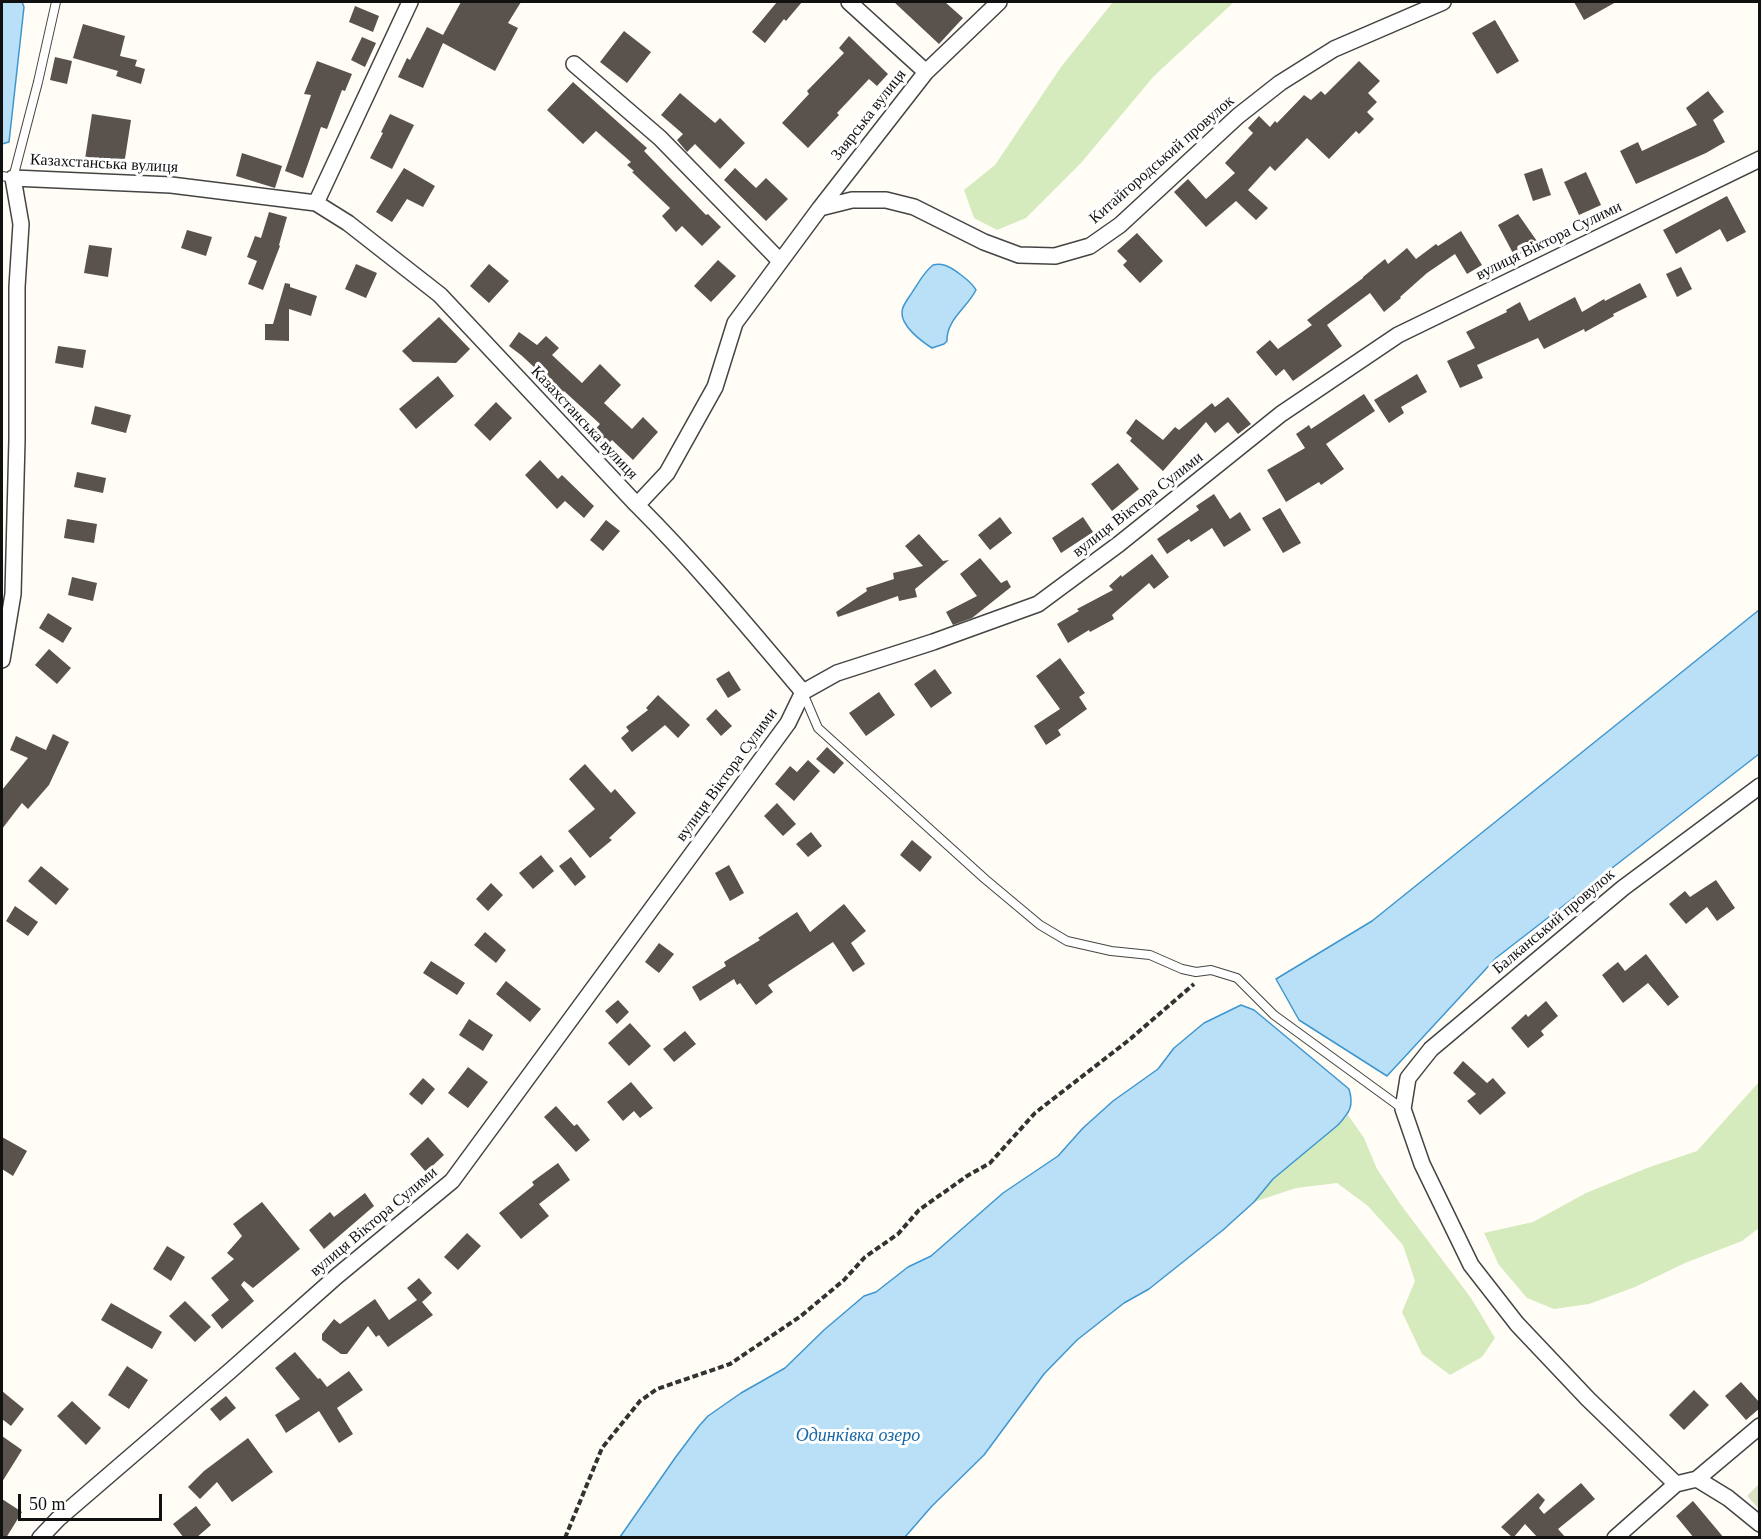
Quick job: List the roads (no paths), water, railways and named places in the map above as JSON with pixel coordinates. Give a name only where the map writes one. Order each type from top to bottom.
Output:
[{"type":"street","points":[[316,203],[410,2]]},
{"type":"street","points":[[849,2],[926,72]]},
{"type":"street","name":"Заярська вулиця","points":[[637,505],[667,473],[715,387],[735,323],[820,208],[926,72],[999,2]]},
{"type":"street","name":"Китайгородський провулок","points":[[820,208],[852,200],[886,200],[914,207],[984,242],[1019,255],[1055,256],[1090,246],[1120,225],[1238,116],[1280,83],[1334,49],[1443,2]]},
{"type":"street","points":[[574,64],[660,138],[780,261]]},
{"type":"street","name":"вулиця Віктора Сулими","points":[[40,1538],[58,1519],[337,1276],[452,1182],[788,723],[803,692],[837,673],[933,642],[1038,604],[1119,544],[1281,414],[1398,335],[1760,159]]},
{"type":"street","name":"Казахстанська вулиця","points":[[2,660],[13,594],[17,440],[17,286],[21,224],[7,177],[171,185],[316,203],[348,223],[440,295],[666,534],[803,692]]},
{"type":"street","name":"Балканський провулок","points":[[1403,1109],[1408,1078],[1431,1049],[1623,888],[1760,786]]},
{"type":"street","points":[[1403,1109],[1422,1164],[1471,1265],[1525,1333],[1588,1399],[1676,1484]]},
{"type":"street","points":[[1615,1538],[1676,1484],[1697,1479],[1760,1426]]},
{"type":"street","points":[[1697,1479],[1728,1498],[1760,1524]]},
{"type":"lane","points":[[7,177],[38,82],[56,2]]},
{"type":"lane","points":[[803,692],[818,728],[985,879],[1040,925],[1067,941],[1111,951],[1150,955],[1182,969],[1196,972],[1211,970],[1237,978],[1274,1015],[1403,1109]]},
{"type":"water","points":[[2,2],[22,2],[24,7],[9,142],[2,144]]},
{"type":"water","points":[[933,265],[943,265],[952,269],[976,290],[953,320],[947,341],[932,348],[908,328],[902,309]]},
{"type":"water","points":[[1759,610],[1759,754],[1496,958],[1387,1076],[1299,1020],[1276,979],[1372,921]]},
{"type":"water","name":"Одинківка озеро","points":[[1241,1005],[1254,1010],[1349,1089],[1351,1104],[1348,1112],[1338,1125],[1273,1179],[1254,1202],[1223,1230],[1149,1289],[1124,1303],[1077,1340],[1044,1374],[984,1455],[932,1506],[905,1537],[620,1537],[675,1458],[708,1416],[741,1393],[785,1368],[824,1330],[864,1296],[876,1292],[908,1267],[931,1256],[1003,1193],[1058,1156],[1083,1128],[1113,1101],[1158,1069],[1174,1048],[1204,1023]]}]
